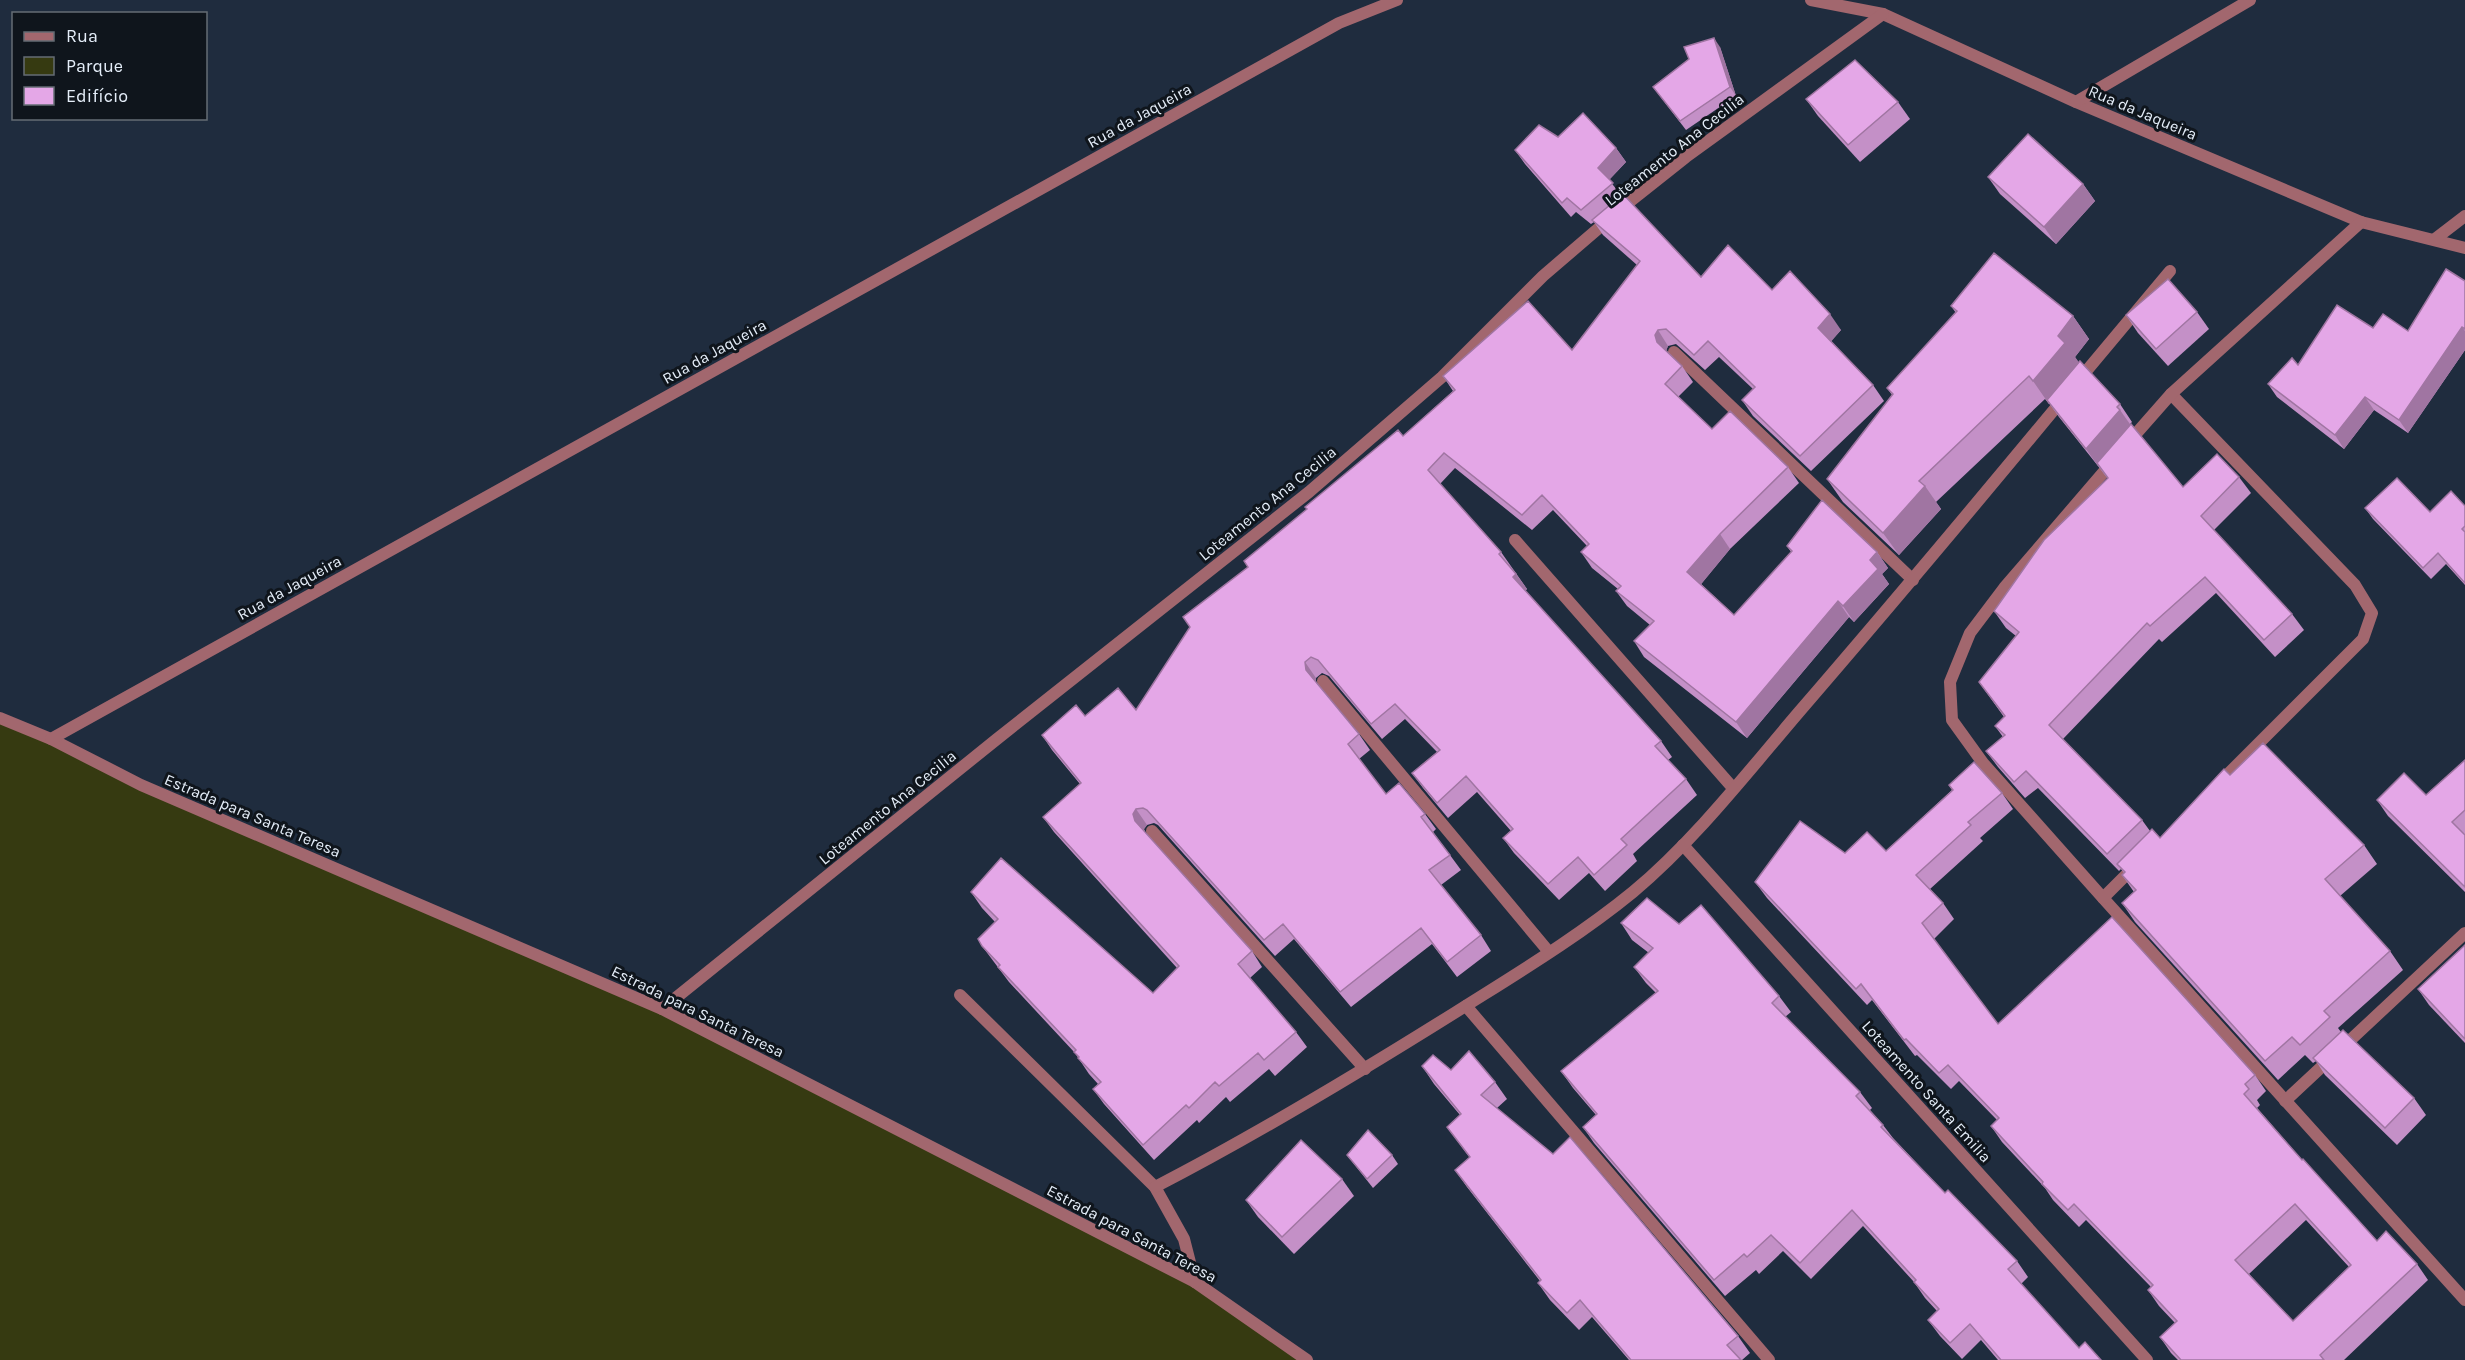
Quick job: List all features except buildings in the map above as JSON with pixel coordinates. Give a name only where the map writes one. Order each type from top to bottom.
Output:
[{"type":"street","name":"Rua da Jaqueira","points":[[51,739],[1339,23],[1397,0]]},
{"type":"street","name":"Rua da Jaqueira","points":[[1811,0],[1883,14],[2076,102],[2361,222],[2465,248]]},
{"type":"street","points":[[2076,102],[2250,0]]},
{"type":"street","name":"Loteamento Ana Cecilia","points":[[663,1009],[1006,732],[1309,492],[1442,376],[1543,276],[1628,203],[1695,151],[1883,14]]},
{"type":"street","points":[[2434,239],[2465,216]]},
{"type":"street","points":[[2361,222],[2171,394],[2004,588],[1970,633],[1950,682],[1952,720],[1983,763],[2465,1300]]},
{"type":"street","points":[[1155,1187],[1236,1145],[1365,1069],[1549,952],[1632,892],[1683,845],[1733,788],[1913,580],[2170,272]]},
{"type":"street","points":[[1674,352],[1913,580]]},
{"type":"street","points":[[2171,394],[2355,585],[2372,613],[2363,639],[2211,791]]},
{"type":"street","points":[[1515,540],[1733,788]]},
{"type":"street","points":[[1323,681],[1549,952]]},
{"type":"street","name":"Estrada para Santa Teresa","points":[[0,718],[51,739],[141,785],[663,1009],[1196,1282],[1307,1360]]},
{"type":"street","points":[[1152,831],[1365,1069]]},
{"type":"street","name":"Loteamento Santa Emilia","points":[[1683,845],[2147,1360]]},
{"type":"street","points":[[2103,898],[2144,857]]},
{"type":"street","points":[[2285,1101],[2465,933]]},
{"type":"street","points":[[960,994],[1155,1187],[1184,1239],[1196,1282]]},
{"type":"street","points":[[1466,1006],[1769,1360]]},
{"type":"green space","points":[[0,718],[141,785],[663,1009],[1195,1282],[1307,1360],[0,1360]]}]
